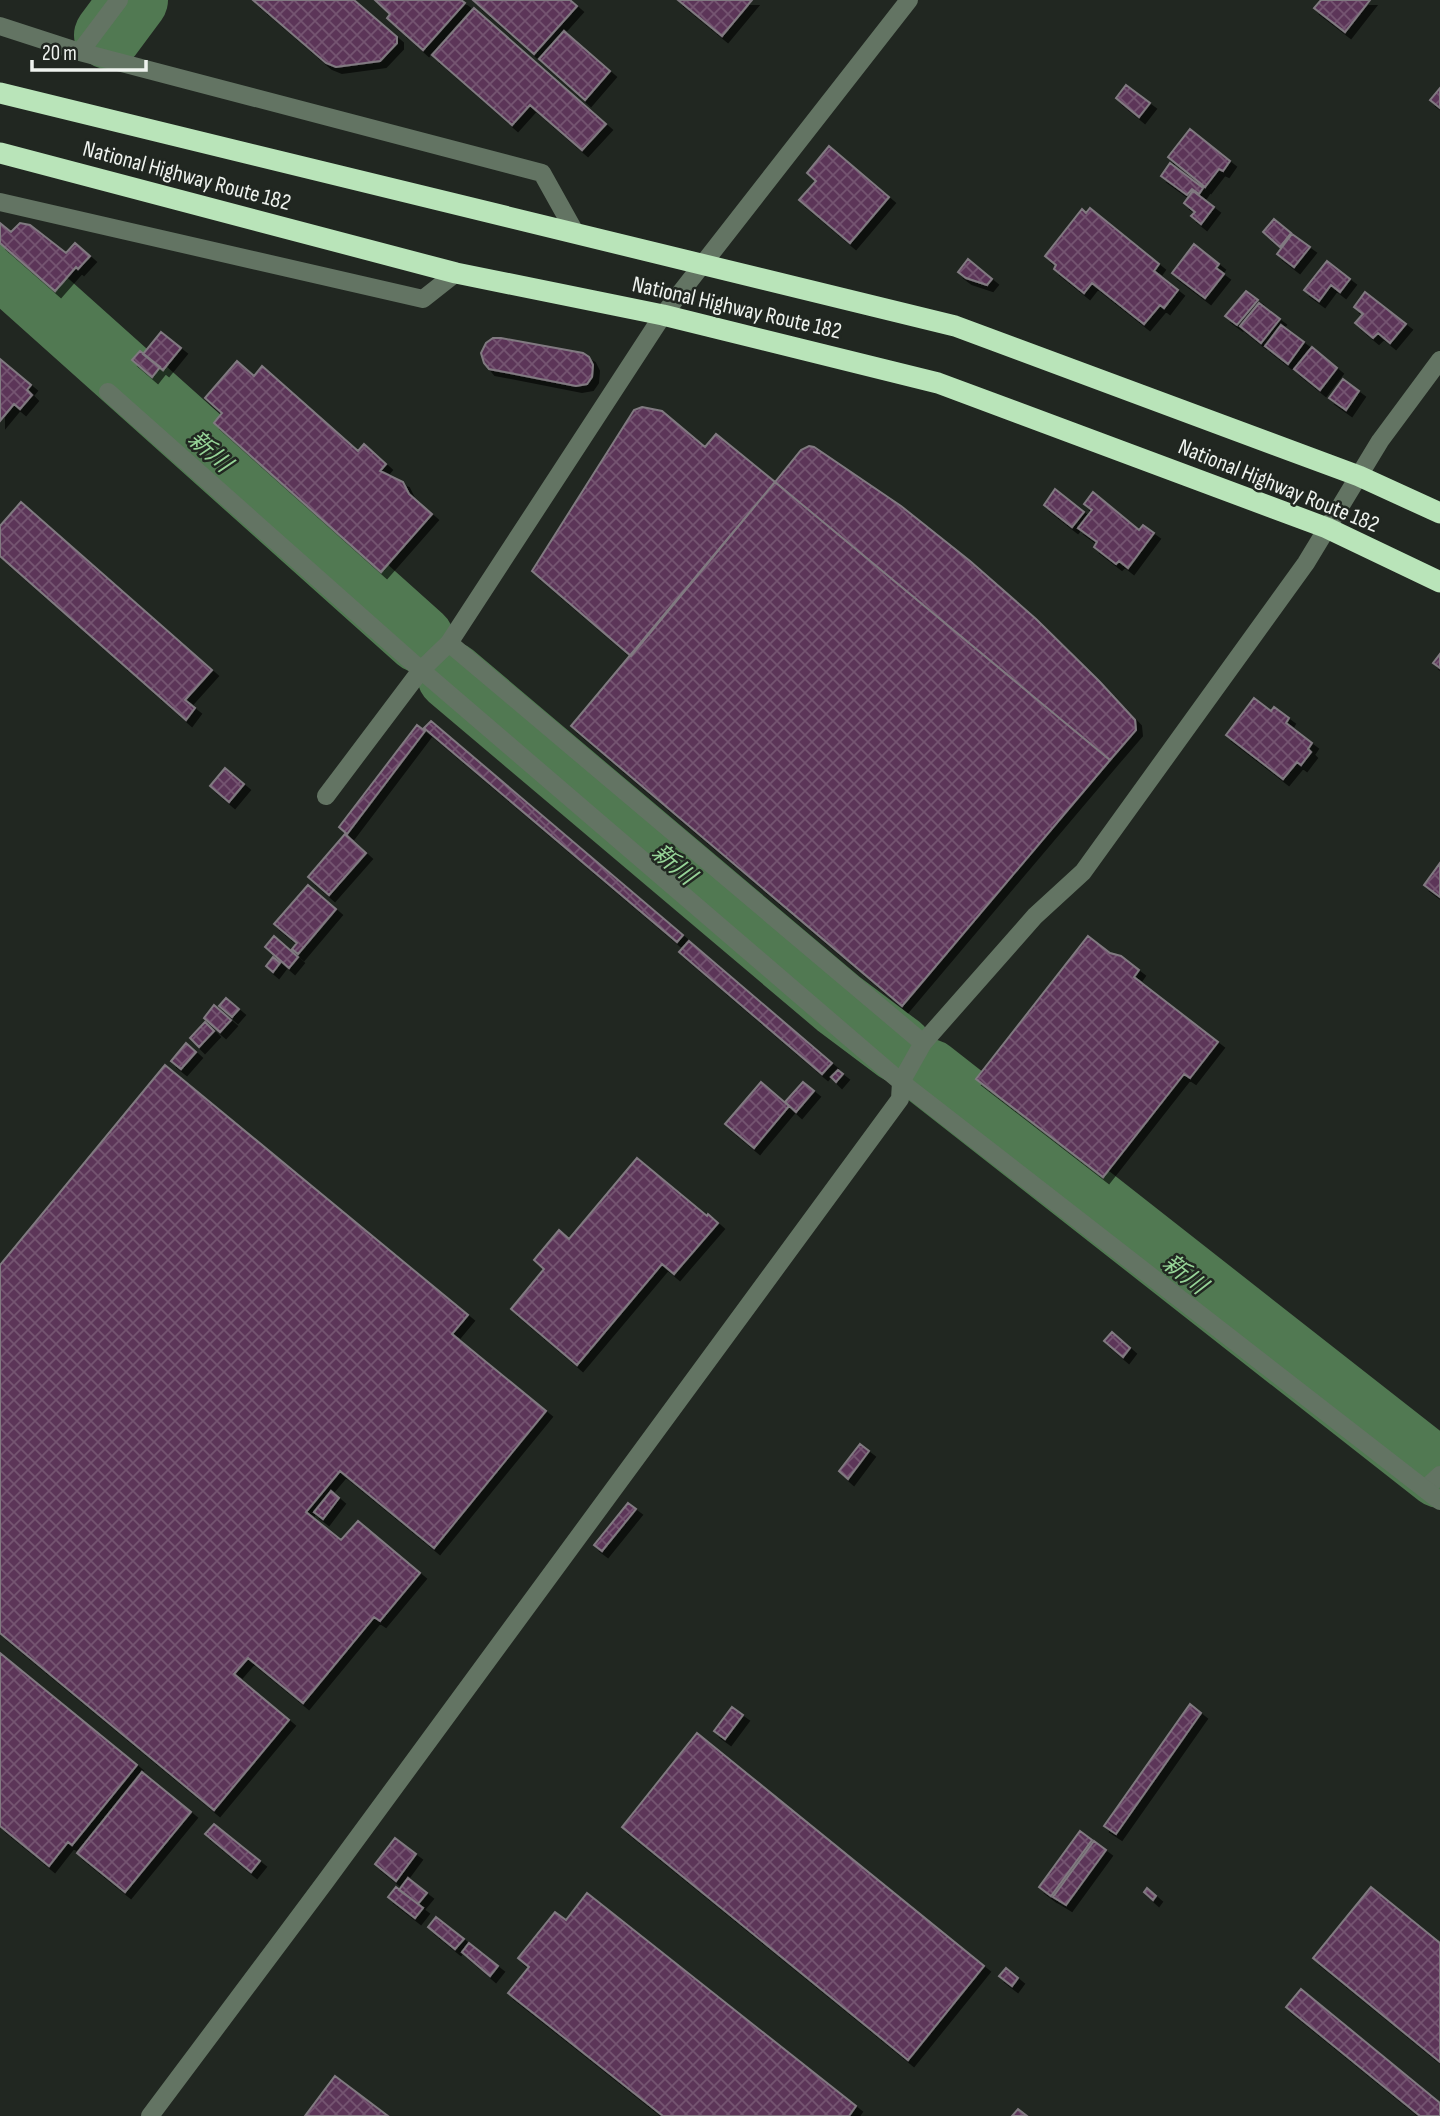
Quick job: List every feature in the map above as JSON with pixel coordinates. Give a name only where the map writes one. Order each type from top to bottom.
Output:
[{"type":"highway","name":"National Highway Route 182","points":[[0,93],[955,326],[1359,476],[1440,513]]},
{"type":"highway","name":"National Highway Route 182","points":[[0,153],[456,273],[663,315],[938,383],[1327,528],[1440,582]]},
{"type":"street","points":[[80,52],[119,0]]},
{"type":"street","points":[[326,796],[421,670],[449,643],[663,315],[909,0]]},
{"type":"street","points":[[0,26],[80,52],[542,173],[576,234]]},
{"type":"street","points":[[0,202],[423,299],[456,273]]},
{"type":"street","points":[[150,2116],[317,1894],[900,1099],[901,1082],[923,1043],[1035,916],[1083,872],[1306,563],[1380,441],[1440,359]]},
{"type":"street","points":[[108,392],[421,670],[901,1082],[1440,1501]]},
{"type":"street","points":[[449,643],[923,1043]]},
{"type":"street","points":[[1425,1489],[1440,1475]]},
{"type":"building","points":[[253,0],[354,0],[397,37],[397,43],[380,61],[336,67],[326,63]]},
{"type":"building","points":[[375,0],[461,0],[465,3],[423,50],[387,18],[390,14]]},
{"type":"building","points":[[473,0],[570,0],[577,6],[534,54]]},
{"type":"building","points":[[678,0],[752,0],[722,36]]},
{"type":"building","points":[[1321,0],[1370,0],[1345,32],[1314,8]]},
{"type":"building","points":[[474,8],[606,124],[582,150],[530,105],[512,125],[432,55]]},
{"type":"building","points":[[564,31],[610,71],[585,100],[539,59]]},
{"type":"building","points":[[1126,85],[1150,103],[1139,117],[1116,98]]},
{"type":"building","points":[[1440,88],[1440,108],[1430,100]]},
{"type":"building","points":[[1190,129],[1230,161],[1223,171],[1219,169],[1205,187],[1168,157]]},
{"type":"building","points":[[829,146],[889,197],[850,243],[799,200],[816,181],[807,173]]},
{"type":"building","points":[[1170,163],[1203,188],[1199,194],[1192,189],[1187,195],[1161,176]]},
{"type":"building","points":[[1193,191],[1214,207],[1201,224],[1191,216],[1195,212],[1184,203]]},
{"type":"building","points":[[1090,208],[1159,264],[1154,271],[1178,290],[1164,308],[1160,305],[1144,324],[1092,283],[1084,293],[1054,269],[1056,265],[1045,256],[1082,209],[1086,213]]},
{"type":"building","points":[[1274,219],[1291,233],[1280,247],[1263,232]]},
{"type":"building","points":[[0,223],[11,232],[20,223],[30,225],[66,253],[75,243],[90,256],[78,269],[76,267],[55,291],[0,243]]},
{"type":"building","points":[[1292,234],[1310,247],[1294,267],[1277,254]]},
{"type":"building","points":[[1194,244],[1219,264],[1216,268],[1224,274],[1205,298],[1172,273]]},
{"type":"building","points":[[968,259],[992,279],[987,285],[966,278],[958,272]]},
{"type":"building","points":[[1327,261],[1350,279],[1340,292],[1331,285],[1319,301],[1304,290]]},
{"type":"building","points":[[1246,291],[1258,300],[1237,325],[1225,316]]},
{"type":"building","points":[[1365,292],[1406,324],[1390,343],[1378,333],[1373,338],[1355,323],[1363,314],[1354,307]]},
{"type":"building","points":[[1259,303],[1280,319],[1261,343],[1240,326]]},
{"type":"building","points":[[1281,325],[1304,342],[1288,364],[1265,346]]},
{"type":"building","points":[[161,332],[181,348],[163,370],[143,354]]},
{"type":"building","points":[[493,338],[583,353],[593,365],[592,377],[587,384],[576,386],[489,369],[481,353],[486,343]]},
{"type":"building","points":[[1312,347],[1337,368],[1320,390],[1294,369]]},
{"type":"building","points":[[140,351],[160,367],[152,377],[132,360]]},
{"type":"building","points":[[0,359],[31,385],[27,390],[32,395],[20,409],[14,404],[0,421]]},
{"type":"building","points":[[237,361],[254,376],[262,366],[358,451],[364,444],[386,464],[380,471],[403,482],[409,494],[432,514],[381,572],[214,423],[222,413],[205,398]]},
{"type":"building","points":[[1343,379],[1359,391],[1346,410],[1329,398]]},
{"type":"building","points":[[642,407],[662,411],[705,447],[716,434],[775,482],[631,656],[532,571],[634,410]]},
{"type":"building","points":[[809,446],[901,506],[970,561],[1036,619],[1099,681],[1135,720],[1136,730],[1110,760],[775,482],[801,450]]},
{"type":"building","points":[[775,482],[1110,760],[902,1006],[571,726]]},
{"type":"building","points":[[1055,489],[1084,512],[1072,527],[1044,505]]},
{"type":"building","points":[[1093,492],[1139,530],[1143,525],[1154,533],[1128,568],[1119,561],[1116,564],[1094,547],[1097,542],[1078,528],[1092,510],[1084,504]]},
{"type":"building","points":[[21,502],[212,670],[185,700],[195,708],[186,720],[0,556],[0,526]]},
{"type":"building","points":[[1440,654],[1440,668],[1433,663]]},
{"type":"building","points":[[1254,698],[1271,711],[1274,707],[1289,718],[1286,723],[1312,743],[1308,749],[1311,752],[1301,765],[1297,762],[1283,779],[1226,735]]},
{"type":"building","points":[[431,721],[683,935],[677,942],[424,728]]},
{"type":"building","points":[[417,725],[425,731],[347,834],[339,827]]},
{"type":"building","points":[[225,768],[244,784],[229,802],[210,786]]},
{"type":"building","points":[[345,834],[366,853],[329,895],[308,877]]},
{"type":"building","points":[[1440,863],[1440,897],[1424,885]]},
{"type":"building","points":[[308,885],[336,909],[298,954],[292,949],[297,943],[274,924]]},
{"type":"building","points":[[274,936],[298,957],[289,968],[265,947]]},
{"type":"building","points":[[1088,936],[1139,970],[1134,977],[1218,1042],[1190,1078],[1184,1074],[1103,1177],[976,1079]]},
{"type":"building","points":[[689,941],[832,1063],[822,1074],[679,952]]},
{"type":"building","points":[[273,957],[280,963],[273,972],[266,966]]},
{"type":"building","points":[[226,998],[239,1009],[232,1017],[219,1006]]},
{"type":"building","points":[[214,1005],[231,1020],[220,1032],[204,1018]]},
{"type":"building","points":[[205,1022],[214,1031],[199,1047],[190,1038]]},
{"type":"building","points":[[186,1043],[196,1052],[181,1069],[171,1061]]},
{"type":"building","points":[[165,1065],[468,1315],[452,1334],[546,1411],[434,1548],[340,1471],[306,1512],[341,1540],[358,1521],[420,1573],[380,1621],[374,1617],[303,1703],[248,1658],[234,1674],[289,1720],[214,1810],[0,1633],[0,1265]]},
{"type":"building","points":[[838,1070],[843,1074],[836,1082],[831,1077]]},
{"type":"building","points":[[761,1082],[789,1106],[754,1148],[725,1124]]},
{"type":"building","points":[[803,1082],[814,1091],[796,1112],[785,1102]]},
{"type":"building","points":[[637,1158],[718,1223],[674,1274],[662,1264],[577,1365],[511,1309],[544,1269],[534,1260],[559,1230],[569,1239]]},
{"type":"building","points":[[1112,1332],[1130,1348],[1123,1357],[1104,1341]]},
{"type":"building","points":[[860,1444],[869,1451],[848,1479],[839,1471]]},
{"type":"building","points":[[331,1491],[339,1498],[323,1519],[314,1512]]},
{"type":"building","points":[[628,1503],[636,1509],[602,1551],[594,1545]]},
{"type":"building","points":[[0,1653],[137,1765],[72,1845],[68,1842],[49,1866],[0,1826]]},
{"type":"building","points":[[1190,1704],[1201,1713],[1116,1834],[1104,1826]]},
{"type":"building","points":[[732,1707],[743,1715],[725,1739],[714,1731]]},
{"type":"building","points":[[697,1733],[984,1966],[908,2060],[622,1827]]},
{"type":"building","points":[[142,1772],[191,1812],[125,1892],[77,1853]]},
{"type":"building","points":[[214,1824],[260,1861],[251,1872],[205,1834]]},
{"type":"building","points":[[1080,1831],[1092,1840],[1051,1896],[1039,1887]]},
{"type":"building","points":[[395,1838],[416,1854],[396,1881],[375,1864]]},
{"type":"building","points":[[1094,1841],[1106,1850],[1066,1905],[1053,1897]]},
{"type":"building","points":[[408,1878],[427,1893],[418,1904],[399,1890]]},
{"type":"building","points":[[396,1887],[423,1908],[415,1918],[388,1897]]},
{"type":"building","points":[[1371,1887],[1440,1943],[1440,2062],[1313,1958]]},
{"type":"building","points":[[1147,1888],[1156,1896],[1153,1900],[1144,1892]]},
{"type":"building","points":[[587,1893],[856,2106],[849,2116],[663,2116],[508,1993],[529,1967],[518,1958],[555,1912],[566,1920]]},
{"type":"building","points":[[436,1917],[464,1939],[455,1949],[428,1927]]},
{"type":"building","points":[[469,1943],[498,1966],[490,1976],[462,1952]]},
{"type":"building","points":[[1006,1968],[1018,1978],[1012,1986],[999,1976]]},
{"type":"building","points":[[1301,1989],[1440,2103],[1440,2116],[1420,2116],[1286,2007]]},
{"type":"building","points":[[335,2076],[388,2116],[305,2116]]},
{"type":"building","points":[[1018,2109],[1027,2116],[1012,2116]]},
{"type":"waterway","name":"新川","points":[[108,35],[134,0]]},
{"type":"waterway","name":"新川","points":[[0,263],[420,639]]},
{"type":"waterway","name":"新川","points":[[451,676],[839,1004],[899,1049]]},
{"type":"waterway","name":"新川","points":[[929,1073],[1440,1474]]}]
